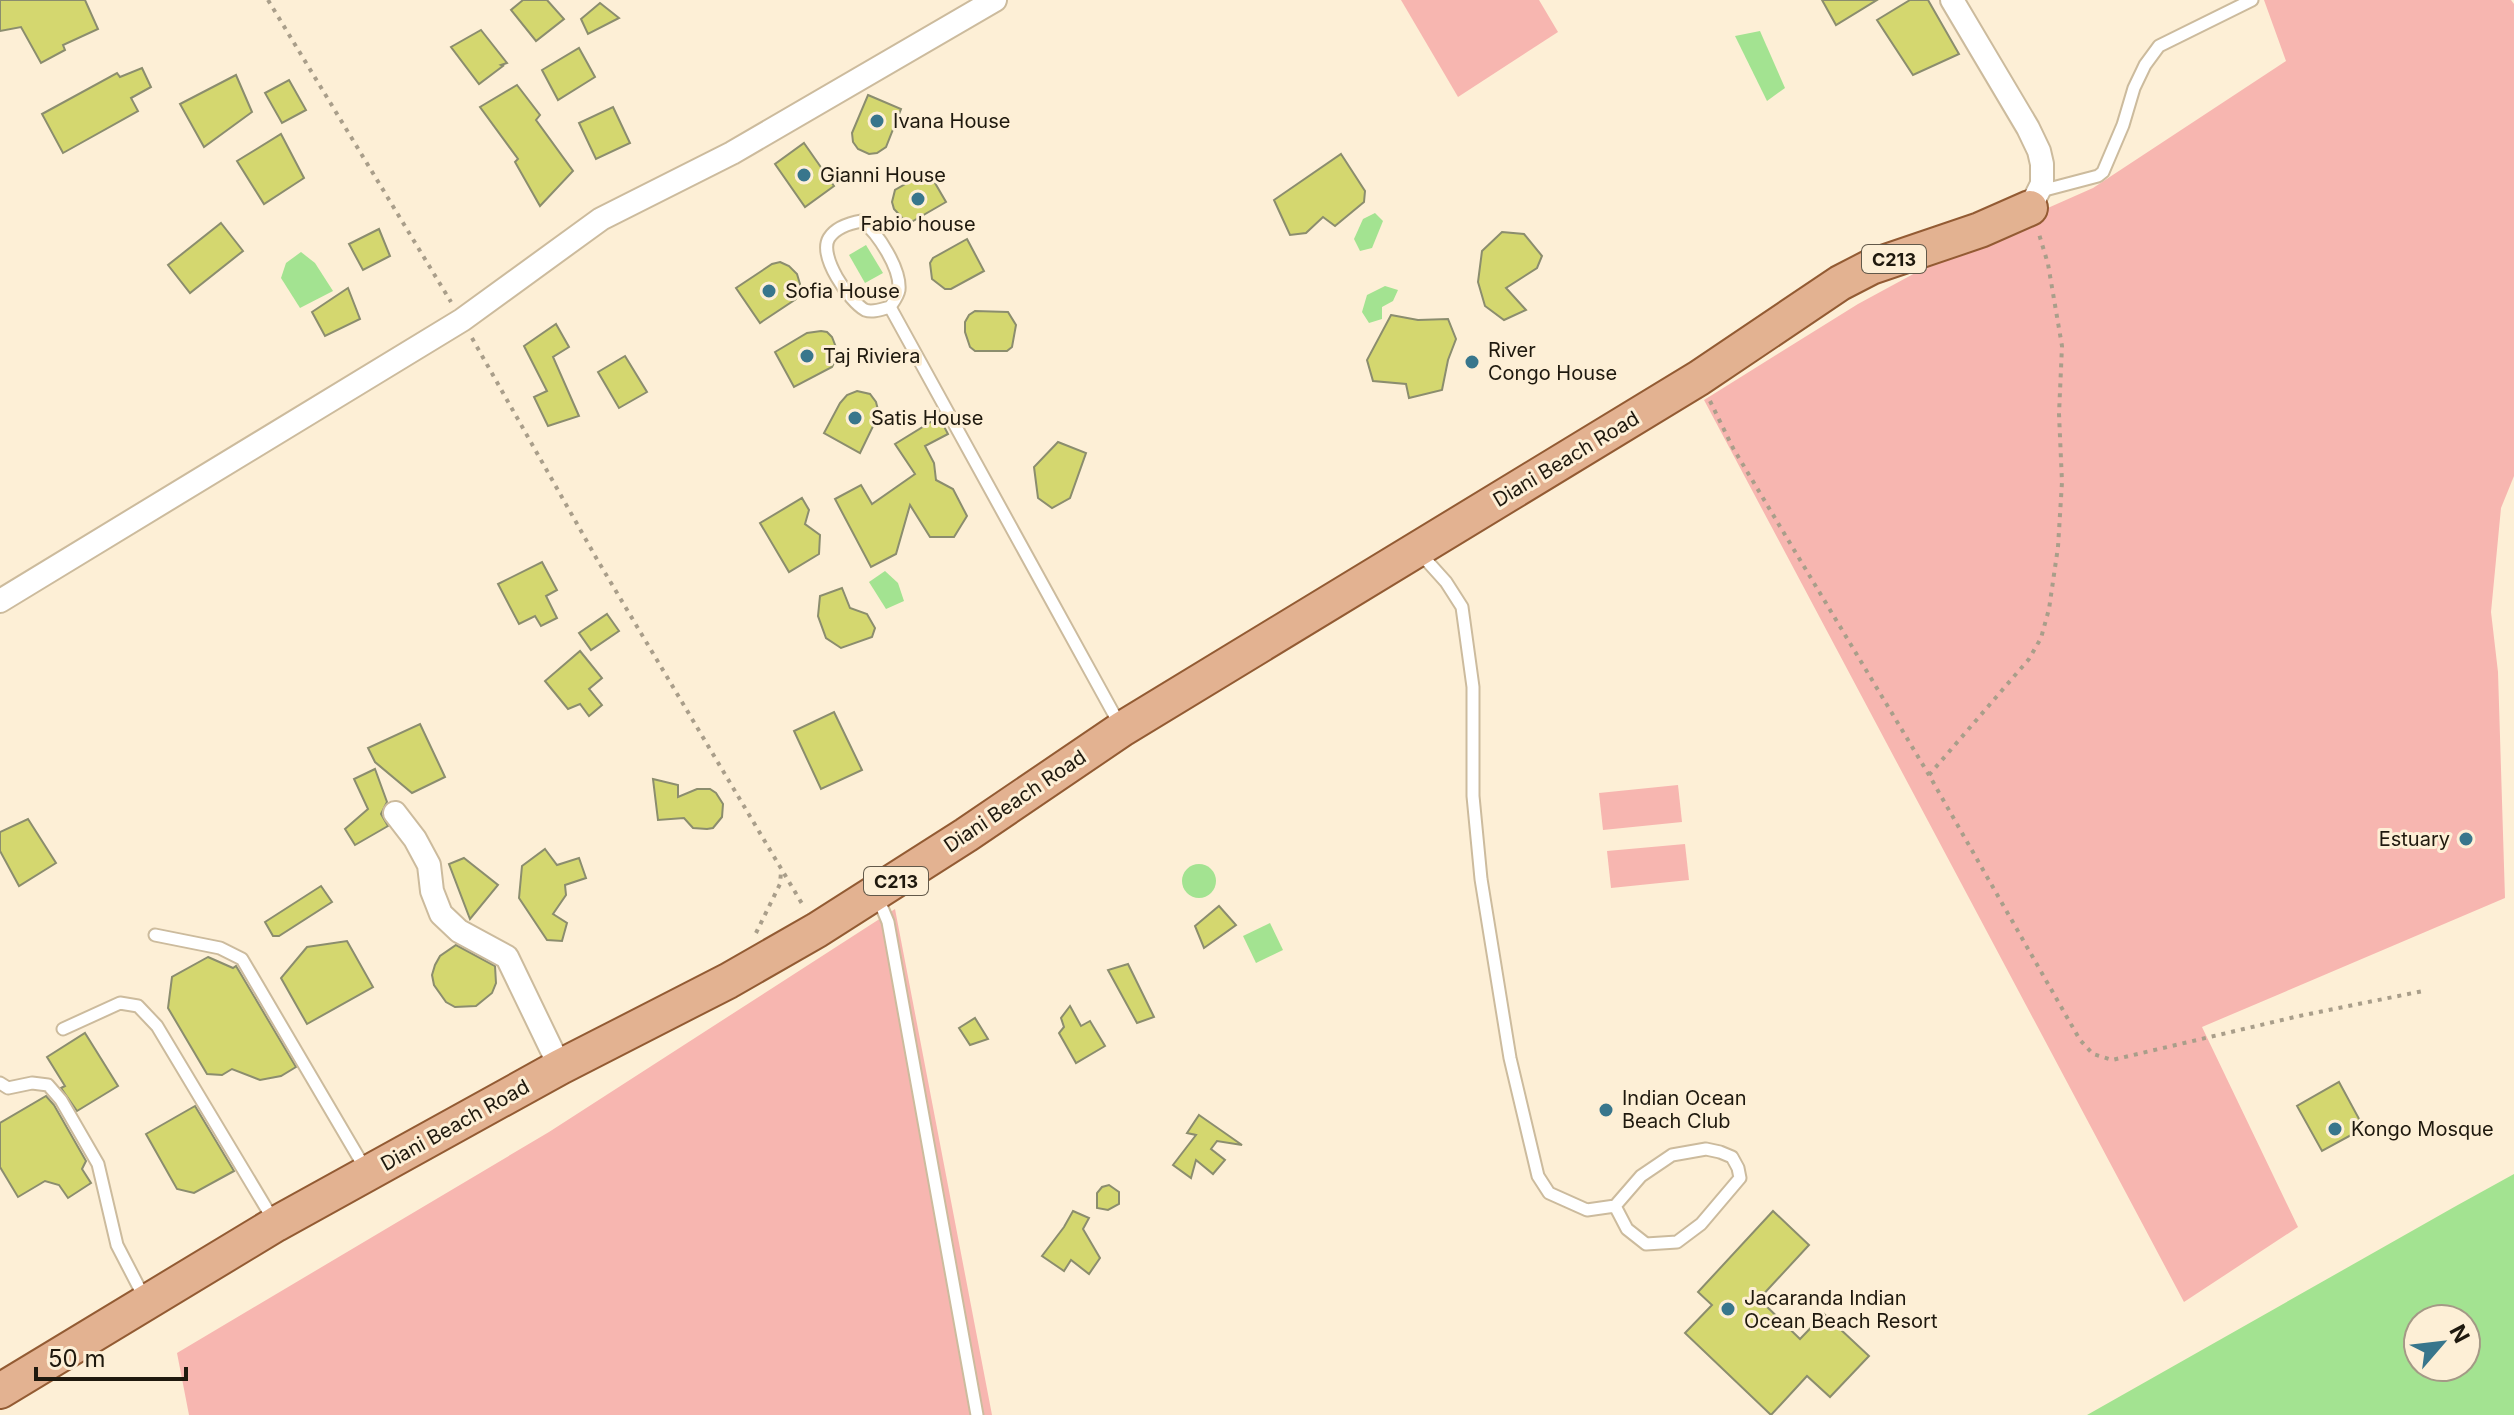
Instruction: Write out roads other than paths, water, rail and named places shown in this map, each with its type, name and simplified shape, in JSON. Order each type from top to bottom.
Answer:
[{"type":"main road","name":"Diani Beach Road","points":[[0,1391],[276,1224],[817,930],[1122,729],[1699,378],[1813,300],[1871,267],[1980,230],[2034,200]]},
{"type":"street","points":[[0,601],[462,320],[601,219],[732,153],[995,0]]},
{"type":"street","points":[[1952,0],[2034,139],[2042,164],[2042,184],[2034,200]]},
{"type":"street","points":[[395,813],[415,839],[429,865],[432,891],[441,914],[459,931],[507,957],[560,1067]]},
{"type":"lane","points":[[2034,200],[2103,172],[2123,125],[2134,88],[2159,46],[2252,0]]},
{"type":"lane","points":[[862,221],[871,228],[890,257],[899,279],[899,293],[890,307],[867,311],[851,298],[837,278],[826,244],[829,237],[847,224],[862,221]]},
{"type":"lane","points":[[890,307],[1122,729]]},
{"type":"lane","points":[[1416,548],[1446,582],[1462,607],[1473,687],[1473,796],[1481,879],[1510,1058],[1538,1176],[1549,1193],[1587,1210],[1615,1206],[1641,1176],[1672,1155],[1706,1149],[1732,1157],[1738,1168],[1740,1178],[1701,1224],[1677,1242],[1646,1244],[1627,1229],[1615,1206]]},
{"type":"lane","points":[[876,893],[888,922],[977,1415]]},
{"type":"lane","points":[[155,935],[220,948],[242,959],[368,1173]]},
{"type":"lane","points":[[63,1029],[120,1003],[138,1006],[157,1026],[276,1224]]},
{"type":"lane","points":[[0,1083],[8,1088],[32,1083],[48,1085],[61,1100],[98,1164],[117,1245],[147,1303]]},
{"type":"place","name":"Ivana House","points":[[877,121]]},
{"type":"place","name":"Gianni House","points":[[804,175]]},
{"type":"place","name":"Fabio house","points":[[918,199]]},
{"type":"place","name":"Sofia House","points":[[769,291]]},
{"type":"place","name":"Taj Riviera","points":[[807,356]]},
{"type":"place","name":"River Congo House","points":[[1472,362]]},
{"type":"place","name":"Satis House","points":[[855,418]]},
{"type":"place","name":"Estuary","points":[[2466,839]]},
{"type":"place","name":"Indian Ocean Beach Club","points":[[1606,1110]]},
{"type":"place","name":"Kongo Mosque","points":[[2335,1129]]},
{"type":"place","name":"Jacaranda Indian Ocean Beach Resort","points":[[1728,1309]]}]
